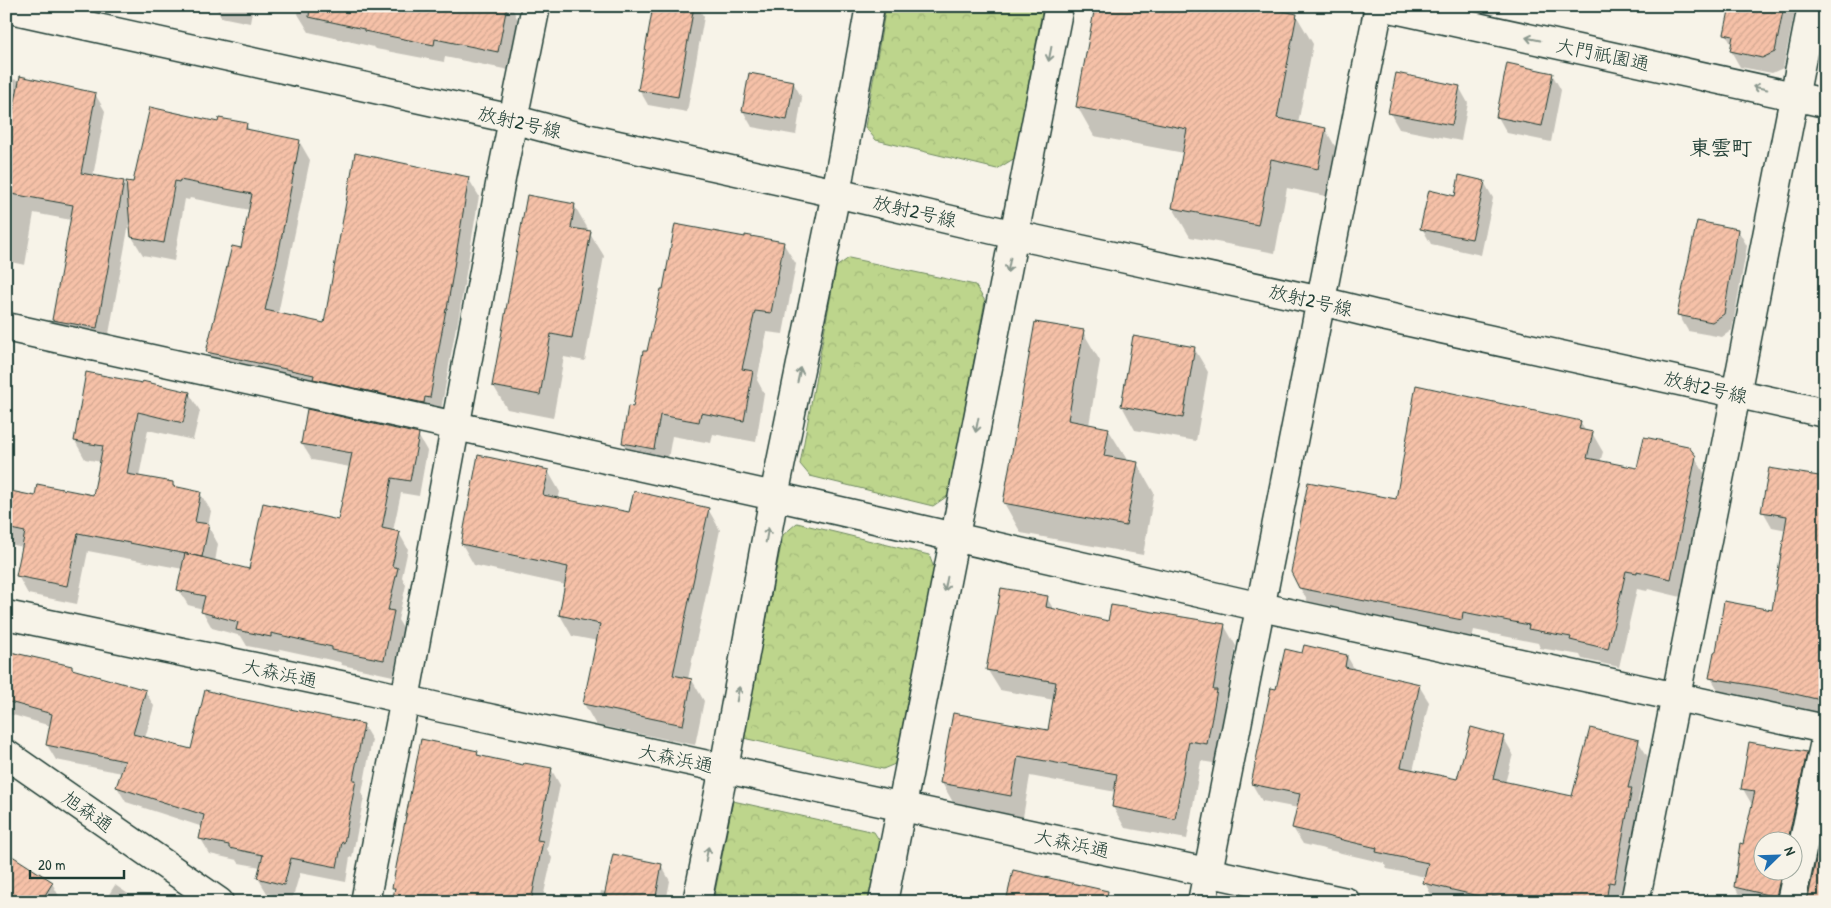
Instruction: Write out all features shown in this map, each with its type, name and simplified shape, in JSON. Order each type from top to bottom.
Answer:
[{"type":"street","points":[[365,902],[405,699],[512,119],[536,6]]},
{"type":"street","points":[[697,902],[724,768],[774,496],[836,193],[870,6]]},
{"type":"street","points":[[883,902],[1059,6]]},
{"type":"street","points":[[1202,902],[1380,6]]},
{"type":"street","name":"大門祇園通","points":[[1380,6],[1825,103]]},
{"type":"street","points":[[1636,902],[1812,6]]},
{"type":"street","name":"放射2号線","points":[[6,8],[512,119],[572,135],[836,193],[1015,235],[1825,413]]},
{"type":"street","points":[[6,327],[774,496],[1261,607],[1825,729]]},
{"type":"street","name":"大森浜通","points":[[6,615],[1346,902]]},
{"type":"street","points":[[1791,902],[1825,741]]},
{"type":"street","name":"旭森通","points":[[6,754],[219,902]]},
{"type":"green space","points":[[886,6],[1043,6],[1015,158],[997,169],[876,140],[865,127]]},
{"type":"green space","points":[[849,258],[975,285],[985,301],[949,495],[933,506],[810,476],[800,464],[836,267]]},
{"type":"green space","points":[[797,523],[929,555],[934,568],[895,764],[883,769],[743,738],[783,535]]},
{"type":"green space","points":[[733,801],[874,832],[881,843],[869,902],[713,902]]},
{"type":"building","points":[[310,6],[507,6],[498,52],[435,39],[434,45],[364,31],[364,29],[309,17]]},
{"type":"building","points":[[653,6],[694,6],[678,97],[638,90]]},
{"type":"building","points":[[1095,6],[1259,6],[1297,14],[1277,118],[1326,128],[1318,169],[1271,159],[1258,225],[1172,208],[1187,129],[1076,107]]},
{"type":"building","points":[[1730,6],[1784,6],[1775,52],[1762,58],[1730,51],[1733,36],[1724,34]]},
{"type":"building","points":[[1507,63],[1553,73],[1542,126],[1496,117]]},
{"type":"building","points":[[749,73],[794,81],[787,120],[742,111]]},
{"type":"building","points":[[1396,73],[1460,86],[1452,125],[1388,113]]},
{"type":"building","points":[[20,76],[96,93],[81,173],[124,181],[97,328],[52,320],[73,205],[6,193],[6,149]]},
{"type":"building","points":[[150,107],[218,122],[219,118],[247,123],[246,129],[300,140],[278,256],[265,310],[324,323],[355,153],[469,177],[430,398],[425,397],[424,403],[313,379],[314,375],[206,352],[232,246],[241,248],[252,194],[180,180],[179,182],[175,181],[164,243],[131,237],[126,181],[133,182]]},
{"type":"building","points":[[1459,175],[1485,181],[1472,239],[1420,229],[1429,190],[1455,196]]},
{"type":"building","points":[[527,195],[575,204],[571,228],[591,231],[572,338],[551,334],[540,395],[492,386]]},
{"type":"building","points":[[1697,221],[1738,229],[1724,314],[1712,322],[1677,315]]},
{"type":"building","points":[[675,224],[784,242],[771,313],[755,311],[742,369],[753,371],[744,421],[701,413],[699,422],[660,415],[654,449],[622,443],[628,406],[633,407],[643,351],[647,351],[661,289],[663,289]]},
{"type":"building","points":[[1035,322],[1084,330],[1068,420],[1109,428],[1104,456],[1138,462],[1126,526],[1003,503]]},
{"type":"building","points":[[1133,336],[1195,347],[1183,418],[1121,406]]},
{"type":"building","points":[[86,372],[142,383],[142,381],[190,392],[183,423],[138,412],[127,474],[173,482],[173,486],[201,492],[195,522],[209,524],[202,557],[78,533],[67,586],[16,576],[25,532],[6,528],[6,490],[35,496],[37,484],[93,495],[103,446],[74,441]]},
{"type":"building","points":[[1416,385],[1581,421],[1579,429],[1593,432],[1587,458],[1637,468],[1644,437],[1688,446],[1696,456],[1671,579],[1637,571],[1637,573],[1626,571],[1608,649],[1570,640],[1571,637],[1528,629],[1529,625],[1463,612],[1462,620],[1299,588],[1291,572],[1308,482],[1396,499]]},
{"type":"building","points":[[307,409],[419,434],[410,481],[392,478],[382,528],[400,532],[392,566],[398,568],[388,610],[394,611],[384,660],[332,650],[332,647],[271,633],[271,637],[236,630],[238,622],[201,612],[205,596],[177,590],[185,553],[249,569],[263,503],[338,520],[352,453],[301,444]]},
{"type":"building","points":[[478,455],[549,470],[543,495],[629,512],[634,491],[709,508],[673,675],[692,679],[683,725],[583,704],[600,624],[559,615],[568,567],[461,544]]},
{"type":"building","points":[[1769,468],[1825,477],[1825,701],[1769,688],[1709,678],[1714,652],[1716,652],[1724,601],[1772,610],[1787,516],[1761,512]]},
{"type":"building","points":[[1001,588],[1048,596],[1046,607],[1108,621],[1111,605],[1225,624],[1213,690],[1217,690],[1207,744],[1189,741],[1175,819],[1112,807],[1117,774],[1018,756],[1011,796],[940,783],[953,713],[1048,730],[1056,682],[986,670]]},
{"type":"building","points":[[1304,645],[1347,655],[1345,667],[1420,684],[1401,767],[1457,779],[1471,727],[1504,736],[1493,779],[1572,796],[1590,728],[1639,740],[1628,788],[1632,788],[1614,883],[1609,882],[1606,902],[1519,902],[1492,896],[1491,899],[1423,883],[1428,863],[1376,852],[1377,848],[1292,828],[1300,794],[1251,784],[1271,688],[1276,689],[1285,649],[1302,653]]},
{"type":"building","points":[[6,651],[72,666],[72,669],[146,690],[133,734],[191,749],[205,690],[364,724],[353,780],[356,780],[344,843],[342,842],[337,867],[291,858],[284,885],[257,878],[263,855],[199,839],[204,815],[116,787],[125,761],[46,745],[52,714],[6,701]]},
{"type":"building","points":[[421,739],[478,751],[477,755],[523,765],[524,763],[552,768],[537,840],[543,841],[531,902],[392,902],[395,888],[392,888]]},
{"type":"building","points":[[1749,742],[1807,752],[1790,830],[1754,830],[1754,880],[1780,880],[1776,897],[1734,887],[1740,843],[1743,844],[1755,791],[1741,789]]},
{"type":"building","points":[[1825,818],[1825,902],[1807,902]]},
{"type":"building","points":[[6,852],[53,882],[41,902],[6,902]]},
{"type":"building","points":[[613,854],[662,864],[655,902],[603,902]]},
{"type":"building","points":[[1013,870],[1108,891],[1106,902],[1006,902]]},
{"type":"district","name":"東雲町","points":[[1721,147]]}]
